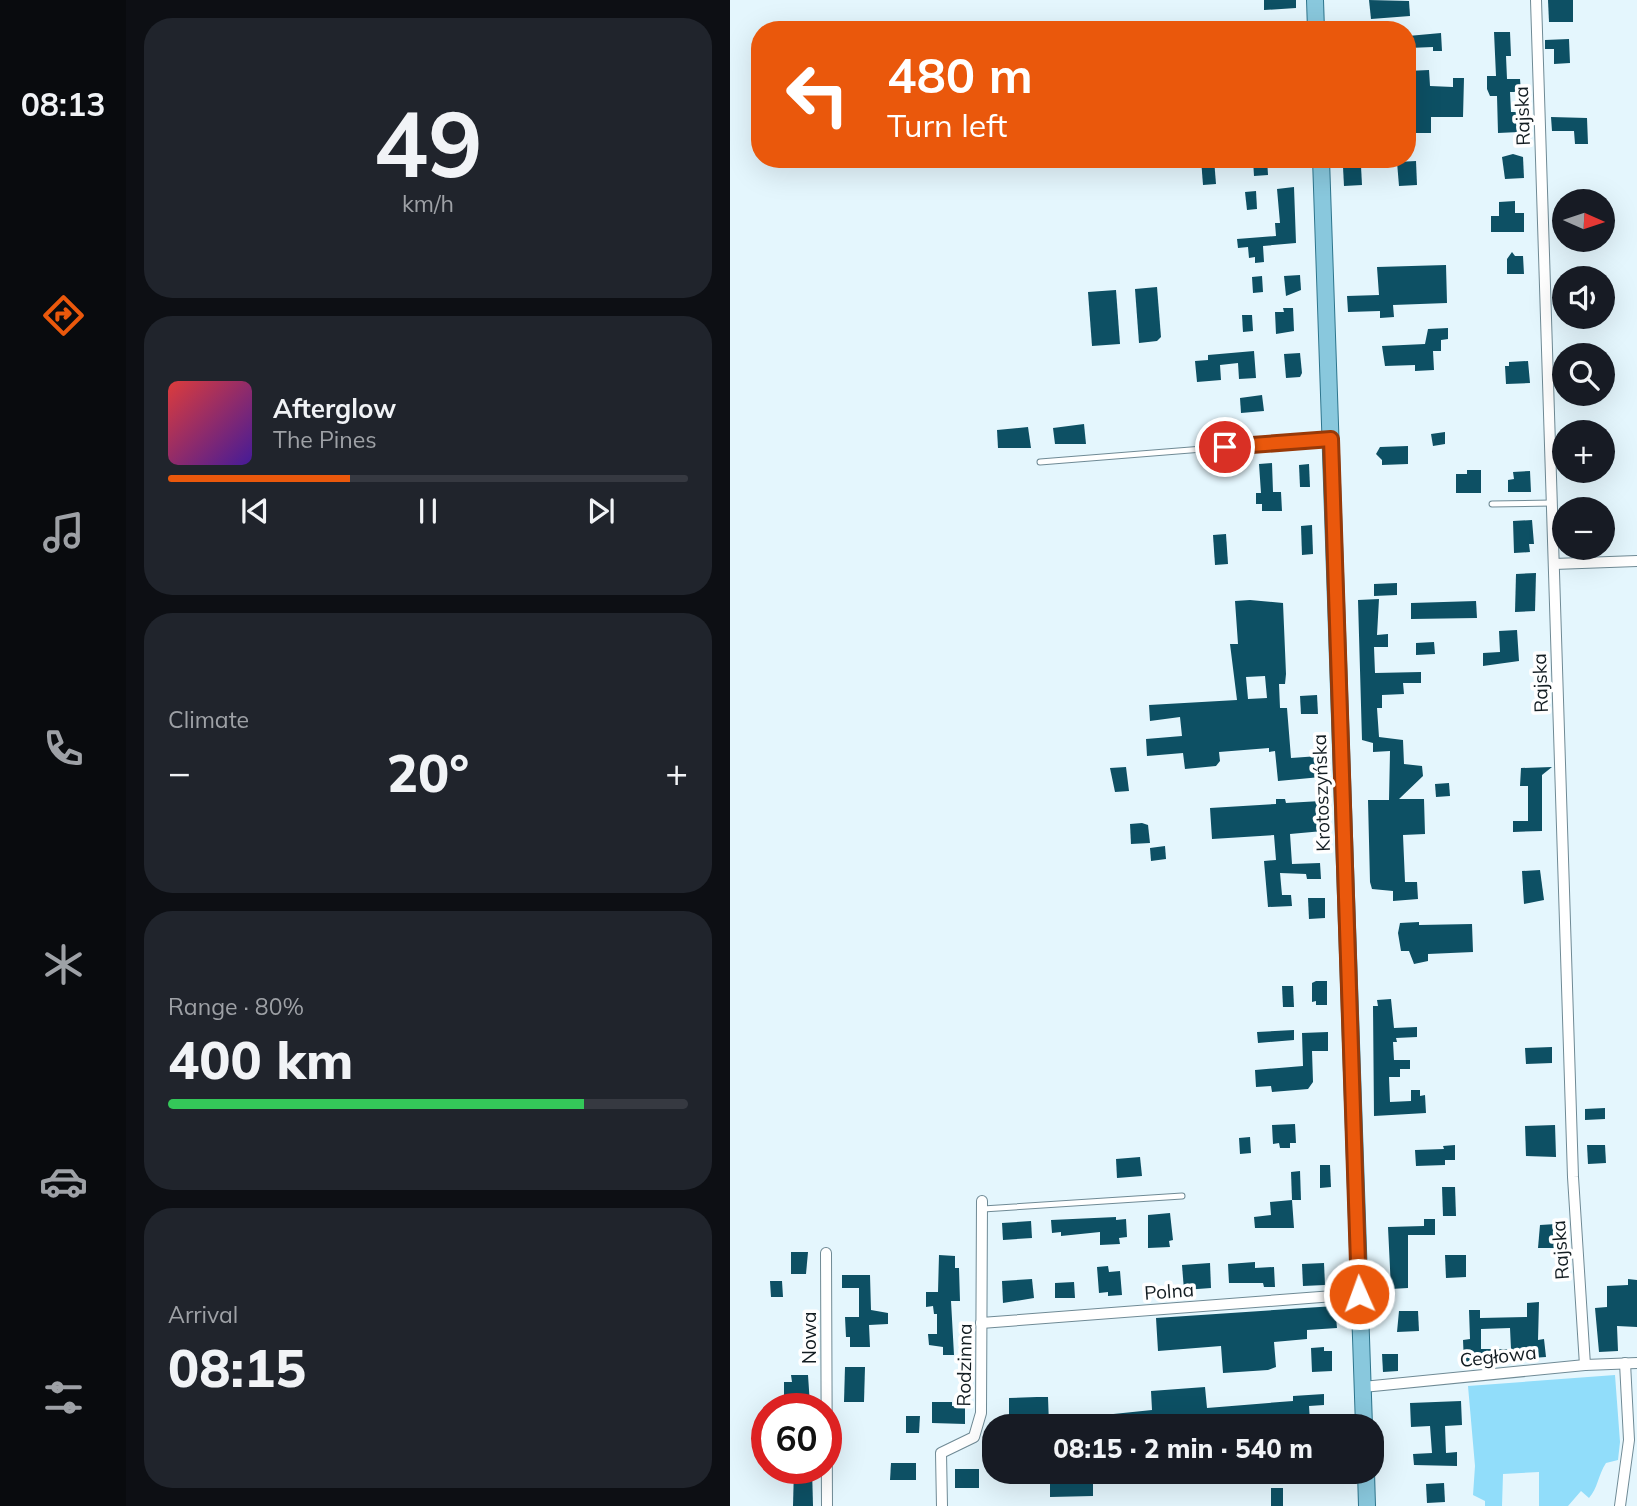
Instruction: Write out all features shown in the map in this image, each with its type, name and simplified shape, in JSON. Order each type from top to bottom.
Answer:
[{"type":"main road","points":[[1315,0],[1316,21]]},
{"type":"main road","name":"Krotoszyńska","points":[[1321,168],[1364,1414]]},
{"type":"main road","points":[[1366,1484],[1367,1506]]},
{"type":"street","name":"Rajska","points":[[1536,0],[1552,503]]},
{"type":"street","name":"Rajska","points":[[1554,560],[1573,1177],[1585,1364]]},
{"type":"street","points":[[1554,564],[1637,561]]},
{"type":"street","name":"Rodzinna","points":[[942,1506],[941,1452],[974,1437],[981,1413],[982,1205]]},
{"type":"street","name":"Nowa","points":[[826,1253],[827,1506]]},
{"type":"street","name":"Polna","points":[[981,1323],[1359,1294]]},
{"type":"street","points":[[1620,1506],[1629,1440],[1625,1363]]},
{"type":"street","name":"Cegłowa","points":[[1363,1387],[1585,1364],[1637,1363]]},
{"type":"lane","points":[[1040,462],[1331,439]]},
{"type":"lane","points":[[1492,504],[1552,503]]},
{"type":"lane","points":[[982,1205],[1182,1196]]},
{"type":"shaded area","points":[[1615,1375],[1620,1442],[1618,1460],[1606,1463],[1589,1498],[1581,1491],[1568,1506],[1539,1506],[1539,1472],[1503,1474],[1502,1506],[1485,1506],[1485,1501],[1473,1495],[1475,1466],[1468,1386]]},
{"type":"building","points":[[1264,0],[1296,0],[1296,8],[1264,10]]},
{"type":"building","points":[[1369,0],[1409,1],[1410,16],[1371,19]]},
{"type":"building","points":[[1548,0],[1573,0],[1573,22],[1549,22]]},
{"type":"building","points":[[1494,32],[1510,32],[1511,56],[1506,56],[1507,79],[1520,79],[1521,92],[1510,92],[1511,112],[1518,112],[1519,132],[1498,133],[1497,96],[1490,96],[1487,89],[1487,76],[1496,76]]},
{"type":"building","points":[[1441,33],[1442,51],[1433,51],[1433,47],[1416,48],[1416,35]]},
{"type":"building","points":[[1569,39],[1570,63],[1554,64],[1554,49],[1545,49],[1545,40]]},
{"type":"building","points":[[1429,70],[1430,86],[1453,87],[1453,78],[1464,78],[1463,117],[1431,117],[1431,133],[1416,133],[1416,71]]},
{"type":"building","points":[[1551,117],[1587,118],[1588,144],[1575,144],[1574,131],[1552,131]]},
{"type":"building","points":[[1513,154],[1523,157],[1524,178],[1505,179],[1502,157]]},
{"type":"building","points":[[1416,161],[1417,185],[1399,186],[1398,168],[1416,168]]},
{"type":"building","points":[[1202,168],[1215,168],[1216,184],[1203,185]]},
{"type":"building","points":[[1254,168],[1268,168],[1268,175],[1254,176]]},
{"type":"building","points":[[1343,168],[1361,168],[1362,185],[1344,186]]},
{"type":"building","points":[[1294,187],[1296,243],[1263,246],[1264,262],[1255,263],[1255,257],[1249,258],[1248,247],[1238,248],[1237,239],[1276,236],[1275,223],[1280,223],[1277,189]]},
{"type":"building","points":[[1256,191],[1257,209],[1247,210],[1245,192]]},
{"type":"building","points":[[1515,201],[1515,213],[1524,213],[1524,232],[1491,232],[1491,216],[1499,216],[1499,202]]},
{"type":"building","points":[[1512,252],[1515,256],[1523,256],[1524,274],[1507,274],[1507,259]]},
{"type":"building","points":[[1446,265],[1447,303],[1393,305],[1394,317],[1380,318],[1380,311],[1348,312],[1347,296],[1379,295],[1377,267]]},
{"type":"building","points":[[1300,275],[1301,290],[1286,296],[1284,276]]},
{"type":"building","points":[[1262,276],[1263,292],[1253,293],[1252,277]]},
{"type":"building","points":[[1157,287],[1161,337],[1157,341],[1139,343],[1135,289]]},
{"type":"building","points":[[1116,290],[1120,344],[1092,346],[1088,292]]},
{"type":"building","points":[[1283,308],[1293,308],[1294,331],[1276,334],[1275,312],[1284,312]]},
{"type":"building","points":[[1242,315],[1252,315],[1253,331],[1243,332]]},
{"type":"building","points":[[1448,328],[1448,339],[1441,340],[1441,351],[1433,351],[1434,370],[1415,371],[1415,365],[1385,366],[1382,346],[1425,344],[1428,329]]},
{"type":"building","points":[[1254,351],[1256,378],[1239,379],[1238,363],[1220,365],[1221,380],[1197,382],[1195,361],[1208,360],[1208,355]]},
{"type":"building","points":[[1300,353],[1300,377],[1286,378],[1284,354]]},
{"type":"building","points":[[1528,361],[1530,383],[1506,384],[1505,366],[1509,366],[1509,362]]},
{"type":"building","points":[[1262,395],[1264,411],[1241,413],[1240,398]]},
{"type":"building","points":[[1084,424],[1086,444],[1055,444],[1053,428]]},
{"type":"building","points":[[1028,427],[1031,448],[998,448],[997,430]]},
{"type":"building","points":[[1445,432],[1445,444],[1433,446],[1431,434]]},
{"type":"building","points":[[1408,446],[1408,464],[1382,465],[1382,460],[1376,454],[1380,447]]},
{"type":"building","points":[[1272,463],[1273,492],[1281,492],[1282,511],[1262,511],[1262,504],[1256,504],[1256,493],[1261,493],[1259,464]]},
{"type":"building","points":[[1309,464],[1310,487],[1300,487],[1299,465]]},
{"type":"building","points":[[1467,470],[1481,470],[1481,493],[1456,493],[1456,474],[1467,474]]},
{"type":"building","points":[[1530,471],[1531,492],[1508,492],[1508,480],[1514,479],[1513,472]]},
{"type":"building","points":[[1532,520],[1534,544],[1529,544],[1530,552],[1514,553],[1513,521]]},
{"type":"building","points":[[1312,525],[1313,554],[1302,555],[1301,526]]},
{"type":"building","points":[[1226,534],[1228,564],[1215,565],[1213,535]]},
{"type":"building","points":[[1536,573],[1535,611],[1515,612],[1516,574]]},
{"type":"building","points":[[1397,583],[1397,595],[1374,596],[1374,584]]},
{"type":"building","points":[[1379,599],[1377,635],[1388,634],[1388,647],[1374,647],[1375,673],[1421,672],[1421,683],[1403,683],[1404,694],[1382,695],[1382,708],[1377,708],[1379,737],[1403,740],[1404,764],[1422,766],[1423,776],[1399,799],[1424,799],[1425,834],[1403,835],[1405,882],[1417,882],[1418,899],[1393,901],[1393,891],[1372,889],[1370,882],[1368,800],[1389,800],[1390,751],[1373,752],[1373,743],[1362,740],[1358,600]]},
{"type":"building","points":[[1235,601],[1283,603],[1286,674],[1285,684],[1279,684],[1280,708],[1287,708],[1291,758],[1319,756],[1321,777],[1278,781],[1275,751],[1269,752],[1269,748],[1219,752],[1220,761],[1216,766],[1185,769],[1183,753],[1147,756],[1146,739],[1182,736],[1180,717],[1150,721],[1149,705],[1237,700],[1230,644],[1238,644]],"holes":[[[1265,676],[1267,698],[1248,699],[1246,677]]]},
{"type":"building","points":[[1476,601],[1477,618],[1411,619],[1411,603]]},
{"type":"building","points":[[1517,630],[1519,661],[1483,666],[1483,653],[1500,652],[1499,631]]},
{"type":"building","points":[[1434,642],[1435,654],[1416,655],[1416,643]]},
{"type":"building","points":[[1317,695],[1318,714],[1301,714],[1300,696]]},
{"type":"building","points":[[1126,767],[1129,791],[1115,792],[1110,768]]},
{"type":"building","points":[[1552,767],[1542,775],[1542,831],[1513,832],[1513,821],[1528,821],[1528,786],[1520,786],[1521,768]]},
{"type":"building","points":[[1449,783],[1450,796],[1436,797],[1435,784]]},
{"type":"building","points":[[1276,799],[1285,799],[1286,803],[1321,801],[1323,831],[1290,834],[1292,864],[1320,863],[1321,879],[1307,879],[1306,874],[1280,873],[1282,895],[1291,895],[1292,906],[1268,907],[1264,861],[1276,860],[1274,835],[1212,839],[1210,808],[1276,804]]},
{"type":"building","points":[[1130,824],[1148,825],[1150,843],[1131,844]]},
{"type":"building","points":[[1165,846],[1166,859],[1151,861],[1150,848]]},
{"type":"building","points":[[1540,870],[1544,900],[1524,904],[1522,871]]},
{"type":"building","points":[[1308,898],[1325,898],[1325,918],[1309,919]]},
{"type":"building","points":[[1419,922],[1419,925],[1472,924],[1473,952],[1428,954],[1428,961],[1414,964],[1409,951],[1401,951],[1398,933],[1400,923]]},
{"type":"building","points":[[1327,981],[1327,1005],[1316,1005],[1316,1001],[1312,1002],[1312,983]]},
{"type":"building","points":[[1282,986],[1293,986],[1294,1007],[1283,1007]]},
{"type":"building","points":[[1391,999],[1394,1028],[1417,1027],[1417,1037],[1396,1038],[1397,1042],[1393,1042],[1394,1060],[1410,1060],[1410,1069],[1400,1069],[1400,1077],[1389,1077],[1390,1102],[1411,1101],[1411,1090],[1420,1090],[1420,1096],[1425,1095],[1426,1113],[1374,1116],[1373,1006],[1378,1006],[1377,1000]]},
{"type":"building","points":[[1294,1030],[1294,1040],[1258,1043],[1257,1032]]},
{"type":"building","points":[[1328,1032],[1328,1051],[1312,1051],[1313,1082],[1308,1089],[1272,1092],[1271,1086],[1256,1087],[1255,1070],[1303,1066],[1302,1033]]},
{"type":"building","points":[[1552,1047],[1552,1063],[1526,1064],[1525,1048]]},
{"type":"building","points":[[1605,1108],[1605,1119],[1585,1120],[1585,1109]]},
{"type":"building","points":[[1295,1124],[1296,1143],[1290,1143],[1290,1148],[1280,1148],[1279,1143],[1273,1144],[1272,1125]]},
{"type":"building","points":[[1555,1125],[1556,1157],[1526,1156],[1525,1126]]},
{"type":"building","points":[[1250,1137],[1251,1153],[1240,1154],[1239,1138]]},
{"type":"building","points":[[1455,1145],[1455,1160],[1445,1160],[1445,1165],[1416,1166],[1415,1150],[1444,1149],[1443,1146]]},
{"type":"building","points":[[1587,1145],[1605,1145],[1606,1163],[1588,1164]]},
{"type":"building","points":[[1140,1157],[1142,1176],[1117,1178],[1116,1159]]},
{"type":"building","points":[[1320,1165],[1330,1165],[1331,1187],[1320,1188]]},
{"type":"building","points":[[1300,1171],[1301,1200],[1292,1200],[1291,1172]]},
{"type":"building","points":[[1442,1187],[1455,1187],[1456,1216],[1443,1216]]},
{"type":"building","points":[[1292,1200],[1294,1228],[1255,1228],[1254,1217],[1271,1215],[1270,1202]]},
{"type":"building","points":[[1170,1213],[1173,1240],[1169,1241],[1170,1247],[1148,1248],[1148,1215]]},
{"type":"building","points":[[1116,1217],[1116,1220],[1126,1219],[1127,1237],[1119,1238],[1120,1244],[1100,1245],[1100,1232],[1061,1236],[1061,1232],[1052,1233],[1051,1220]]},
{"type":"building","points":[[1424,1219],[1435,1219],[1435,1235],[1408,1235],[1408,1288],[1391,1289],[1388,1227],[1424,1226]]},
{"type":"building","points":[[1031,1221],[1032,1238],[1003,1240],[1002,1223]]},
{"type":"building","points":[[1556,1224],[1557,1248],[1538,1248],[1540,1225]]},
{"type":"building","points":[[791,1252],[808,1252],[806,1274],[791,1274]]},
{"type":"building","points":[[939,1255],[955,1256],[955,1268],[959,1268],[960,1301],[951,1301],[954,1355],[943,1355],[943,1347],[929,1345],[928,1334],[937,1334],[937,1314],[934,1314],[933,1306],[926,1307],[926,1292],[938,1292]]},
{"type":"building","points":[[1445,1255],[1466,1255],[1466,1277],[1446,1278]]},
{"type":"building","points":[[1255,1262],[1255,1268],[1274,1267],[1275,1287],[1264,1287],[1263,1283],[1229,1283],[1228,1264]]},
{"type":"building","points":[[1210,1263],[1211,1288],[1184,1290],[1182,1265]]},
{"type":"building","points":[[1324,1263],[1325,1285],[1303,1286],[1302,1264]]},
{"type":"building","points":[[1108,1266],[1109,1272],[1120,1271],[1122,1295],[1108,1296],[1108,1292],[1099,1293],[1097,1267]]},
{"type":"building","points":[[842,1275],[870,1275],[871,1310],[888,1313],[888,1324],[869,1325],[870,1347],[850,1347],[850,1337],[846,1337],[845,1317],[859,1317],[859,1288],[842,1288]]},
{"type":"building","points":[[1032,1279],[1034,1298],[1003,1303],[1002,1281]]},
{"type":"building","points":[[1628,1279],[1638,1280],[1638,1327],[1617,1326],[1618,1351],[1599,1352],[1595,1308],[1607,1307],[1607,1286],[1628,1285]]},
{"type":"building","points":[[770,1281],[782,1281],[783,1297],[771,1297]]},
{"type":"building","points":[[1074,1282],[1075,1298],[1055,1298],[1055,1283]]},
{"type":"building","points":[[1539,1302],[1538,1340],[1544,1339],[1546,1357],[1464,1363],[1463,1340],[1470,1339],[1469,1310],[1480,1310],[1480,1318],[1527,1317],[1527,1303]],"holes":[[[1510,1328],[1511,1349],[1481,1349],[1481,1329]]]},
{"type":"building","points":[[1335,1306],[1337,1328],[1307,1330],[1307,1339],[1274,1342],[1276,1367],[1268,1370],[1223,1373],[1221,1346],[1158,1351],[1156,1318]]},
{"type":"building","points":[[1399,1311],[1418,1311],[1419,1331],[1397,1332]]},
{"type":"building","points":[[1324,1347],[1324,1351],[1332,1351],[1332,1371],[1312,1372],[1311,1348]]},
{"type":"building","points":[[1382,1354],[1398,1354],[1398,1371],[1383,1372]]},
{"type":"building","points":[[845,1367],[865,1367],[864,1402],[844,1402]]},
{"type":"building","points":[[791,1375],[808,1375],[809,1393],[784,1393],[784,1382],[792,1382]]},
{"type":"building","points":[[1205,1387],[1207,1408],[1293,1401],[1293,1396],[1324,1394],[1324,1405],[1309,1406],[1310,1414],[1113,1414],[1152,1410],[1151,1391]]},
{"type":"building","points":[[1048,1397],[1049,1414],[1009,1414],[1009,1398]]},
{"type":"building","points":[[1461,1401],[1462,1425],[1445,1426],[1446,1453],[1457,1452],[1457,1466],[1414,1465],[1413,1454],[1432,1453],[1430,1426],[1411,1427],[1410,1403]]},
{"type":"building","points":[[932,1402],[952,1402],[952,1406],[965,1406],[965,1424],[932,1423]]},
{"type":"building","points":[[906,1416],[920,1416],[919,1433],[906,1433]]},
{"type":"building","points":[[891,1463],[916,1463],[916,1480],[890,1480]]},
{"type":"building","points":[[955,1469],[979,1469],[979,1488],[955,1488]]},
{"type":"building","points":[[1444,1483],[1445,1502],[1427,1503],[1426,1484]]},
{"type":"building","points":[[794,1484],[812,1484],[813,1506],[793,1506]]},
{"type":"building","points":[[1050,1484],[1093,1484],[1093,1496],[1050,1497]]},
{"type":"building","points":[[1271,1488],[1283,1488],[1283,1506],[1271,1506]]},
{"type":"route","points":[[1225,447],[1331,439],[1359,1294]]}]
